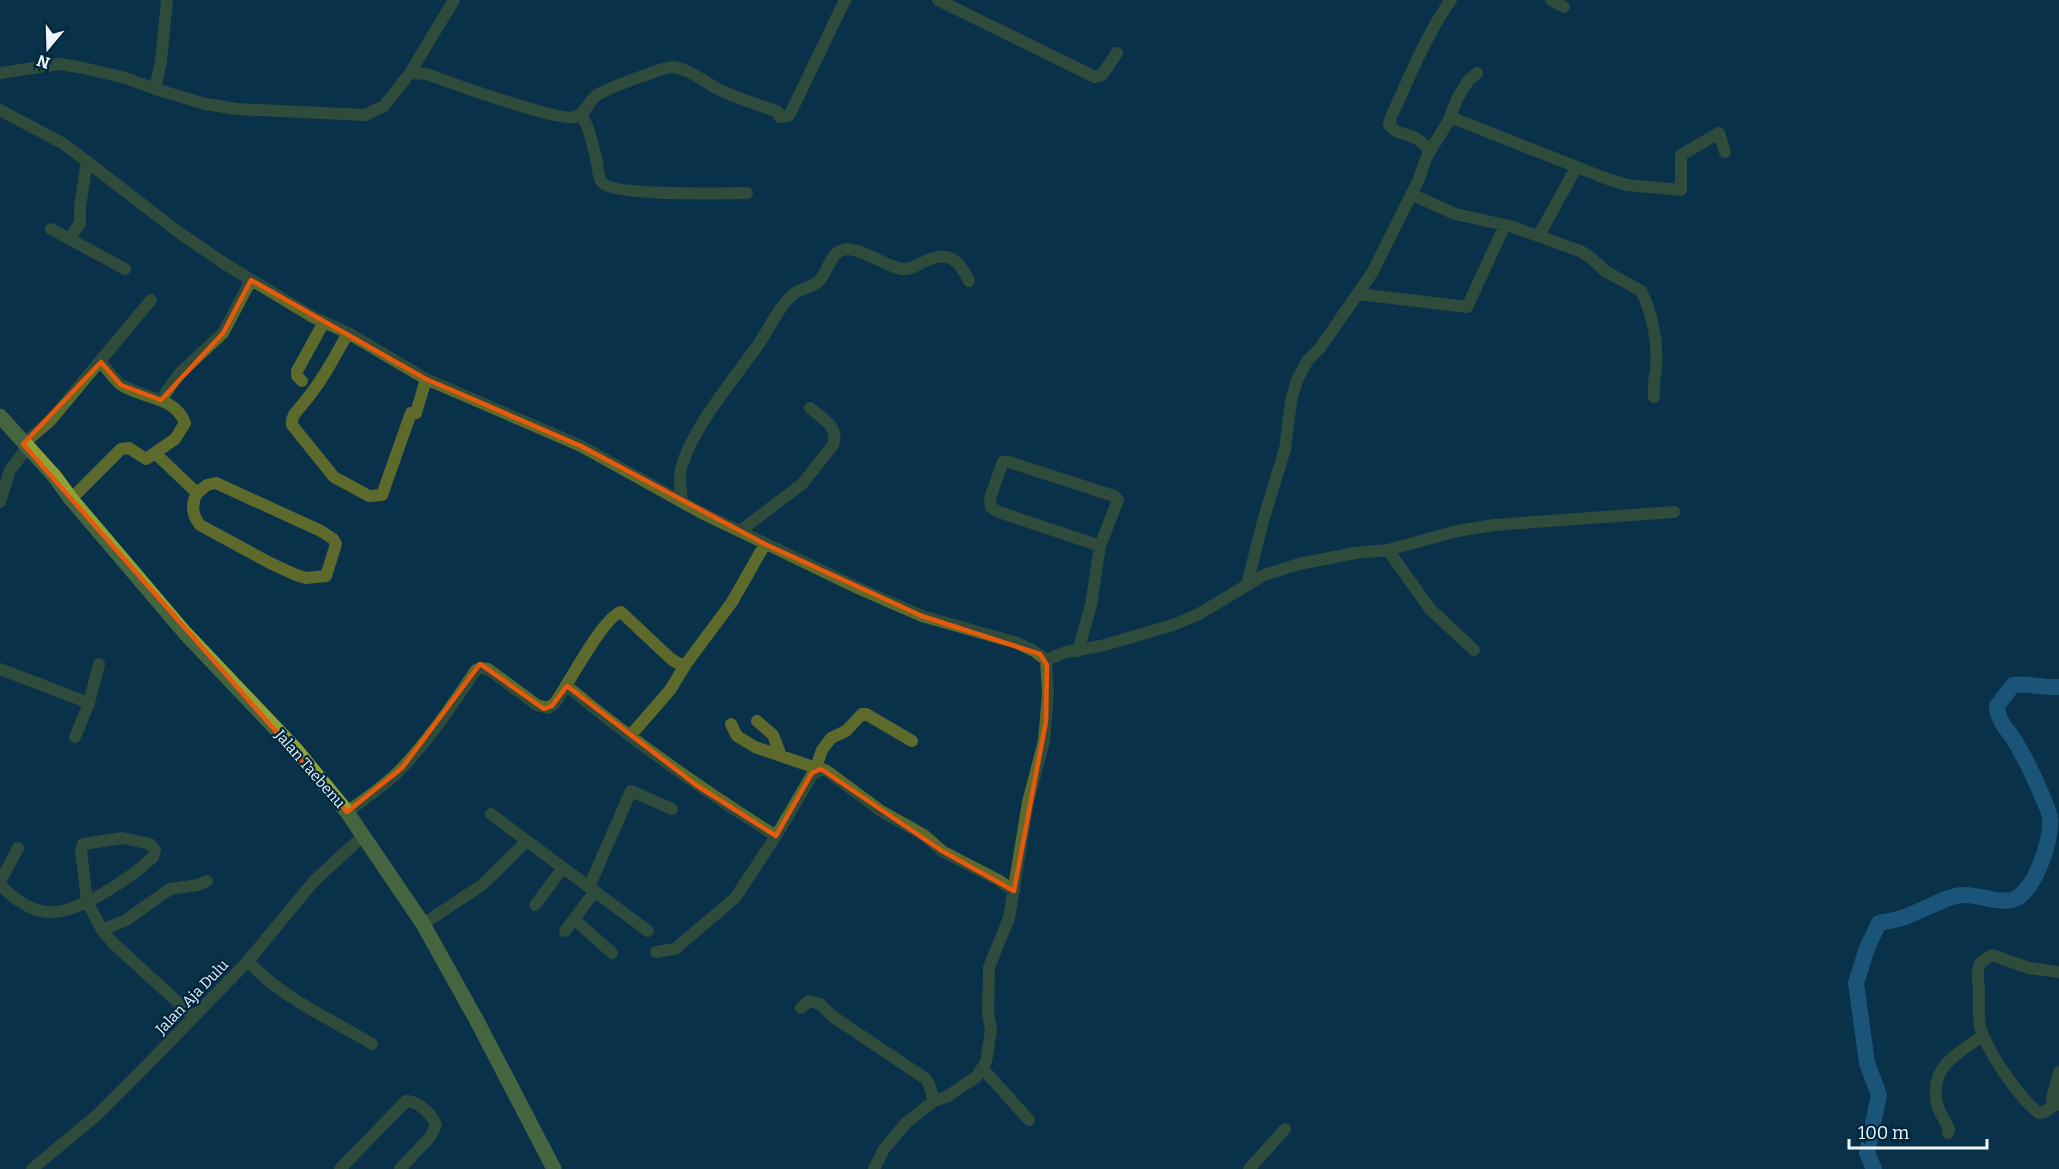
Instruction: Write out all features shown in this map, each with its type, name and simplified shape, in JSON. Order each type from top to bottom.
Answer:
[{"type":"main road","name":"Jalan Taebenu","points":[[0,416],[55,477],[185,633],[296,750],[347,812],[423,924],[477,1021],[554,1169]]},
{"type":"street","points":[[155,89],[161,61],[167,0]]},
{"type":"street","points":[[0,73],[59,64],[126,78],[205,104],[237,109],[365,115],[384,106],[410,73],[454,0]]},
{"type":"street","points":[[410,73],[427,74],[554,116],[570,118],[581,114],[603,91],[673,67],[724,92],[778,112],[780,117],[788,116],[845,0]]},
{"type":"street","points":[[938,0],[1095,77],[1102,75],[1117,53]]},
{"type":"street","points":[[1430,152],[1424,142],[1415,136],[1395,132],[1389,125],[1420,53],[1451,0]]},
{"type":"street","points":[[1551,0],[1564,8]]},
{"type":"street","points":[[1247,584],[1285,449],[1291,401],[1297,380],[1308,360],[1320,348],[1372,273],[1412,194],[1430,152],[1468,81],[1477,73]]},
{"type":"street","points":[[0,110],[64,144],[177,231],[283,300],[348,333],[426,379],[581,446],[700,512],[922,616],[1017,643],[1046,660],[1048,693],[1044,741],[1028,802],[1009,918],[989,968],[988,1014],[991,1030],[988,1056],[983,1069],[976,1077],[948,1096],[934,1101],[899,1131],[884,1149],[874,1169]]},
{"type":"street","points":[[581,114],[589,127],[600,178],[606,186],[645,192],[747,193]]},
{"type":"street","points":[[1450,117],[1576,168],[1627,184],[1681,190],[1681,155],[1719,133],[1725,152]]},
{"type":"street","points":[[69,239],[80,223],[87,161]]},
{"type":"street","points":[[1539,235],[1576,168]]},
{"type":"street","points":[[1412,194],[1455,214],[1539,235],[1580,251],[1605,271],[1641,291],[1654,329],[1656,369],[1652,384],[1654,397]]},
{"type":"street","points":[[1358,294],[1467,307],[1505,225]]},
{"type":"street","points":[[51,229],[125,269]]},
{"type":"street","points":[[682,501],[680,474],[695,436],[791,295],[817,283],[838,252],[844,250],[863,253],[907,269],[941,255],[962,266],[969,281]]},
{"type":"street","points":[[161,400],[178,375],[216,337],[223,333],[251,279]]},
{"type":"street","points":[[0,502],[10,470],[26,446],[101,362],[151,300]]},
{"type":"street","points":[[302,381],[297,376],[297,371],[324,322]]},
{"type":"street","points":[[348,333],[316,390],[294,414],[291,421],[334,477],[369,496],[382,495],[411,413],[416,412],[426,379]]},
{"type":"street","points":[[71,499],[121,449],[129,448],[146,459],[175,439],[185,423],[176,409],[161,400],[121,385],[101,362]]},
{"type":"street","points":[[741,531],[802,483],[833,445],[836,437],[834,429],[810,408]]},
{"type":"street","points":[[156,454],[197,493]]},
{"type":"street","points":[[1077,651],[1091,605],[1100,546],[1117,507],[1117,498],[1009,462],[1003,462],[990,498],[991,507],[999,512],[1100,546]]},
{"type":"street","points":[[216,483],[321,531],[333,539],[336,544],[326,576],[306,578],[296,575],[200,525],[192,506],[197,493],[207,485],[216,483]]},
{"type":"street","points":[[1046,660],[1066,652],[1101,646],[1173,625],[1197,615],[1264,575],[1299,564],[1355,553],[1388,550],[1457,531],[1494,525],[1674,512]]},
{"type":"street","points":[[630,736],[670,690],[686,664],[732,602],[765,544]]},
{"type":"street","points":[[1388,550],[1430,609],[1474,650]]},
{"type":"street","points":[[347,812],[402,768],[439,724],[476,670],[480,668],[488,669],[544,709],[552,706],[599,634],[612,617],[621,612],[671,659],[681,665],[686,664]]},
{"type":"street","points":[[75,737],[89,703],[99,664]]},
{"type":"street","points":[[0,669],[89,703]]},
{"type":"street","points":[[567,686],[630,736],[714,797],[776,836]]},
{"type":"street","points":[[656,952],[675,949],[727,907],[743,889],[815,770],[822,750],[831,738],[846,731],[862,714],[866,714],[912,741]]},
{"type":"street","points":[[758,722],[773,735],[781,756]]},
{"type":"street","points":[[731,724],[737,736],[744,742],[815,770],[827,771],[881,811],[924,835],[942,851],[998,880],[1014,891]]},
{"type":"street","points":[[565,931],[592,889],[631,791],[672,809]]},
{"type":"street","points":[[491,814],[648,931]]},
{"type":"street","name":"Jalan Aja Dulu","points":[[32,1169],[96,1115],[194,1017],[248,961],[314,881],[363,836]]},
{"type":"street","points":[[18,848],[0,884],[10,895],[28,906],[46,912],[60,912],[87,901],[107,892],[148,862],[155,854],[153,847],[141,841],[123,838],[83,844],[81,850],[87,901],[102,930],[113,943],[194,1017]]},
{"type":"street","points":[[423,924],[482,885],[527,841]]},
{"type":"street","points":[[535,905],[563,868]]},
{"type":"street","points":[[102,930],[126,920],[170,889],[198,885],[207,881]]},
{"type":"street","points":[[574,919],[612,953]]},
{"type":"street","points":[[2059,972],[2029,968],[1992,955],[1981,962],[1977,976],[1983,1035],[2002,1069],[2034,1109],[2040,1113],[2057,1104],[2052,1098],[2059,1072]]},
{"type":"street","points":[[248,961],[257,972],[287,994],[372,1044]]},
{"type":"street","points":[[801,1008],[809,1001],[820,1004],[832,1016],[926,1079],[934,1101]]},
{"type":"street","points":[[1948,1133],[1947,1124],[1937,1105],[1936,1082],[1939,1073],[1945,1064],[1983,1035]]},
{"type":"street","points":[[983,1069],[1029,1120]]},
{"type":"street","points":[[339,1169],[406,1101],[412,1101],[434,1119],[436,1125],[430,1137],[400,1169]]},
{"type":"street","points":[[1249,1169],[1285,1129]]},
{"type":"highlighted area","points":[[251,280],[426,379],[581,446],[765,544],[922,616],[1040,654],[1047,665],[1046,721],[1014,891],[942,851],[821,769],[812,773],[776,836],[696,785],[567,686],[552,706],[544,709],[480,664],[402,768],[347,812],[23,444],[101,362],[121,385],[161,400],[223,333]]},
{"type":"waterway","points":[[1874,1169],[1867,1153],[1879,1095],[1867,1063],[1856,983],[1867,948],[1879,923],[1905,917],[1959,895],[2004,901],[2019,896],[2027,888],[2034,878],[2045,851],[2050,817],[2026,760],[2001,720],[1997,706],[2013,685],[2059,687]]}]
